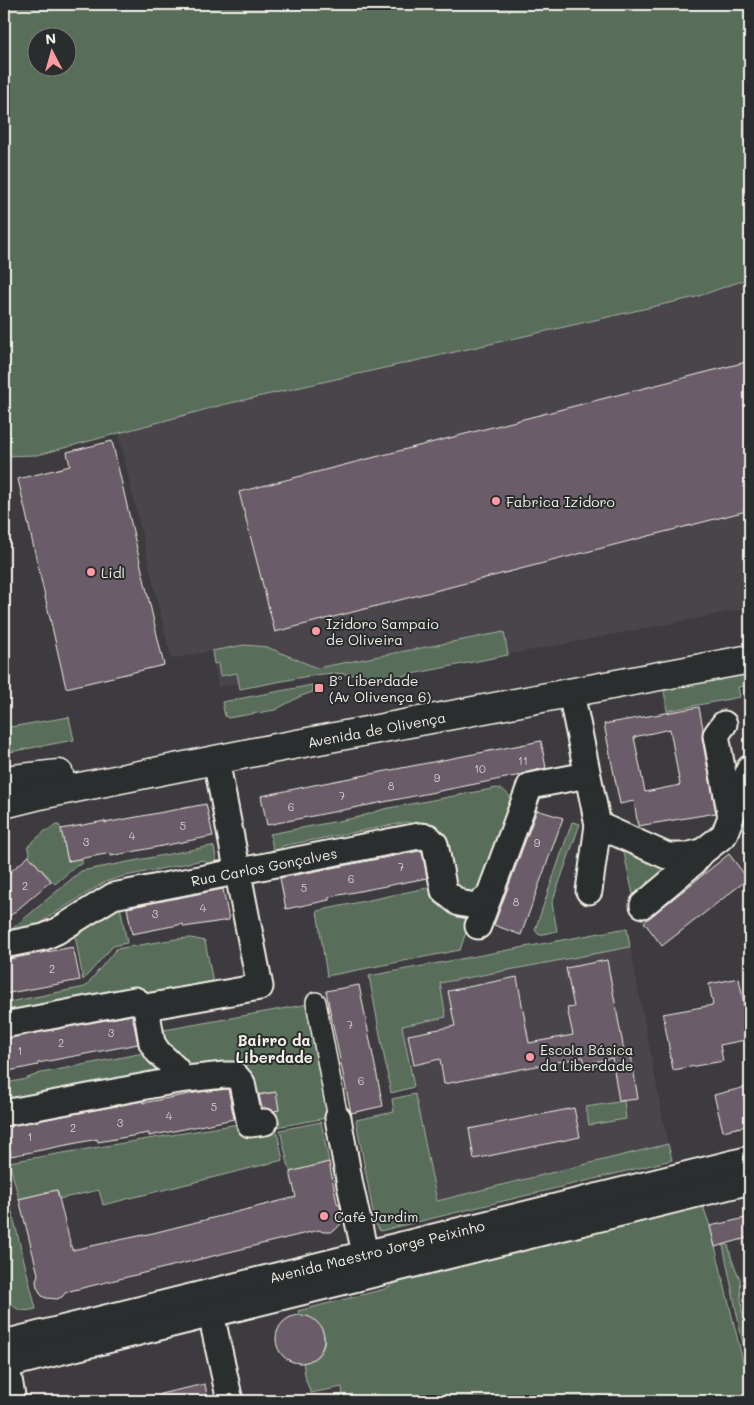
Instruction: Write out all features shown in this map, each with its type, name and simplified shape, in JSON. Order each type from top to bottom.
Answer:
[{"type":"main road","name":"Avenida de Olivença","points":[[4,780],[43,777],[84,770],[209,744],[750,641]]},
{"type":"main road","name":"Avenida de Olivença","points":[[4,804],[216,760],[750,659]]},
{"type":"street","points":[[571,693],[598,825],[589,891]]},
{"type":"street","points":[[724,724],[716,735],[731,817]]},
{"type":"street","points":[[4,1025],[135,1000],[146,1007],[260,987],[216,760]]},
{"type":"street","points":[[643,905],[693,863],[702,852],[724,835],[750,768]]},
{"type":"street","points":[[478,926],[530,786],[587,775]]},
{"type":"street","points":[[598,825],[667,856],[685,856],[702,852]]},
{"type":"street","name":"Rua Carlos Gonçalves","points":[[4,946],[44,937],[113,896],[419,836],[428,837],[435,844],[444,891],[458,903],[475,906],[488,898]]},
{"type":"street","points":[[316,1002],[350,1185],[365,1253]]},
{"type":"street","points":[[146,1007],[152,1043],[158,1052],[176,1069],[178,1080]]},
{"type":"street","points":[[4,1113],[178,1080],[224,1075],[235,1076],[242,1083],[250,1124],[265,1122]]},
{"type":"street","name":"Avenida Maestro Jorge Peixinho","points":[[5,1353],[365,1253],[750,1158]]},
{"type":"street","name":"Avenida Maestro Jorge Peixinho","points":[[5,1353],[212,1314],[750,1181]]},
{"type":"street","points":[[212,1314],[230,1401]]},
{"type":"street","points":[[5,1353],[13,1401]]},
{"type":"shaded area","points":[[750,278],[750,608],[508,655],[504,632],[218,687],[212,651],[171,659],[118,432],[222,405],[696,297]]},
{"type":"shaded area","name":"Escola Básica da Liberdade","points":[[630,947],[668,1144],[437,1201],[395,991]]},
{"type":"shaded area","points":[[750,1216],[750,1282],[735,1220]]},
{"type":"green space","points":[[4,4],[743,4],[750,25],[750,278],[696,297],[222,405],[38,455],[4,456]]},
{"type":"green space","points":[[504,632],[508,655],[392,678],[333,673],[240,689],[237,673],[220,676],[218,663],[214,664],[212,651],[244,645],[267,647],[317,668]]},
{"type":"green space","points":[[750,673],[750,685],[738,687],[740,697],[667,711],[664,690]]},
{"type":"green space","points":[[312,685],[313,692],[301,696],[275,710],[228,718],[225,716],[222,702]]},
{"type":"green space","points":[[69,717],[74,740],[4,753],[4,728]]},
{"type":"green space","points":[[497,788],[510,796],[512,801],[483,885],[472,894],[458,892],[416,827],[408,822],[282,846],[280,854],[274,854],[270,834],[359,817],[384,809]]},
{"type":"green space","points":[[572,822],[580,824],[552,903],[557,931],[539,935],[535,930]]},
{"type":"green space","points":[[57,825],[61,829],[68,861],[82,858],[82,864],[76,866],[55,884],[29,856],[30,852],[27,847],[45,831]]},
{"type":"green space","points":[[211,846],[214,847],[217,863],[211,867],[203,860],[105,882],[44,920],[41,929],[11,937],[12,929],[81,871]]},
{"type":"green space","points":[[623,849],[658,867],[667,868],[668,871],[634,899]]},
{"type":"green space","points":[[436,886],[469,917],[470,920],[460,950],[327,976],[317,911]]},
{"type":"green space","points":[[120,906],[127,943],[113,946],[83,980],[75,935]]},
{"type":"green space","points":[[627,928],[630,947],[440,983],[446,1017],[402,1026],[414,1087],[391,1093],[369,976]]},
{"type":"green space","points":[[191,938],[205,941],[214,988],[4,1016],[4,1003],[85,987],[116,949]]},
{"type":"green space","points":[[309,1004],[332,1117],[276,1127],[283,1160],[103,1205],[99,1190],[59,1199],[57,1190],[19,1199],[9,1162],[244,1123],[276,1126],[272,1111],[279,1110],[276,1092],[254,1095],[188,1068],[160,1035],[163,1030]]},
{"type":"green space","points":[[149,1052],[162,1073],[4,1105],[4,1083],[22,1080],[41,1073]]},
{"type":"green space","points":[[415,1094],[437,1201],[668,1144],[672,1160],[380,1231],[375,1223],[356,1120],[394,1112],[392,1099]]},
{"type":"green space","points":[[624,1101],[626,1119],[589,1125],[586,1107]]},
{"type":"green space","points":[[321,1122],[329,1162],[290,1172],[280,1130]]},
{"type":"green space","points":[[702,1203],[710,1226],[750,1390],[750,1401],[343,1401],[342,1387],[311,1393],[306,1381],[303,1362],[313,1359],[320,1354],[324,1347],[325,1339],[323,1331],[318,1324],[310,1318],[299,1315],[298,1311],[385,1289],[412,1274]]},
{"type":"green space","points":[[11,1208],[36,1309],[24,1310],[13,1306],[6,1289],[4,1275],[4,1210]]},
{"type":"green space","points":[[723,1245],[728,1245],[740,1279],[742,1312],[750,1332],[750,1379]]},
{"type":"building","name":"Fabrica Izidoro","points":[[750,361],[750,510],[275,632],[239,492]]},
{"type":"building","name":"Lidl","points":[[112,441],[164,665],[66,688],[18,479],[70,466],[67,452]]},
{"type":"building","points":[[699,707],[703,729],[702,738],[716,813],[638,826],[634,801],[620,804],[604,724]],"holes":[[[670,729],[680,785],[645,792],[634,737]]]},
{"type":"building","points":[[541,741],[546,768],[521,775],[267,825],[261,796]]},
{"type":"building","points":[[206,804],[213,836],[111,856],[111,853],[68,861],[61,829],[105,821],[105,823]]},
{"type":"building","points":[[537,810],[563,818],[521,935],[494,925]]},
{"type":"building","points":[[422,851],[427,878],[329,897],[329,900],[286,909],[280,878]]},
{"type":"building","points":[[729,854],[748,879],[662,946],[644,922]]},
{"type":"building","points":[[29,856],[51,881],[4,921],[4,877]]},
{"type":"building","points":[[223,889],[229,920],[184,927],[183,924],[132,934],[127,908]]},
{"type":"building","points":[[73,947],[80,980],[4,994],[4,960]]},
{"type":"building","points":[[607,960],[625,1056],[631,1055],[638,1099],[619,1101],[612,1058],[585,1064],[583,1057],[444,1084],[440,1059],[414,1065],[408,1035],[455,1026],[448,991],[517,977],[529,1043],[573,1035],[567,1008],[574,1007],[566,968]]},
{"type":"building","points":[[739,978],[750,1039],[720,1045],[723,1061],[673,1070],[663,1014],[713,1005],[709,984]]},
{"type":"building","points":[[359,985],[383,1106],[351,1113],[326,991]]},
{"type":"building","points":[[132,1015],[138,1044],[38,1063],[38,1065],[4,1072],[4,1039]]},
{"type":"building","points":[[750,1086],[750,1125],[723,1131],[714,1095]]},
{"type":"building","points":[[228,1089],[234,1119],[149,1136],[149,1133],[98,1142],[97,1139],[11,1156],[5,1127],[143,1101],[143,1103],[200,1092]]},
{"type":"building","points":[[276,1092],[279,1110],[274,1111],[262,1108],[259,1095]]},
{"type":"building","points":[[574,1108],[580,1137],[474,1159],[469,1129]]},
{"type":"building","points":[[329,1162],[337,1203],[340,1206],[343,1219],[335,1230],[323,1232],[319,1230],[66,1292],[57,1299],[42,1296],[37,1287],[38,1274],[19,1199],[57,1190],[72,1250],[153,1233],[296,1197],[290,1172]]},
{"type":"building","points":[[750,1217],[750,1237],[715,1247],[710,1226]]},
{"type":"building","points":[[300,1315],[309,1317],[317,1322],[322,1330],[324,1339],[322,1348],[317,1356],[309,1361],[300,1363],[291,1361],[283,1356],[278,1348],[276,1339],[278,1330],[283,1322],[291,1317]]},
{"type":"building","points":[[205,1384],[208,1401],[161,1401],[160,1394]]},
{"type":"place","name":"Fabrica Izidoro","points":[[496,501]]},
{"type":"place","name":"Lidl","points":[[91,572]]},
{"type":"place","name":"Izidoro Sampaio de Oliveira","points":[[316,631]]},
{"type":"place","name":"Bº Liberdade (Av Olivença 6)","points":[[319,688]]},
{"type":"place","name":"Escola Básica da Liberdade","points":[[530,1057]]},
{"type":"place","name":"Café Jardim","points":[[324,1216]]},
{"type":"district","name":"Bairro da Liberdade","points":[[274,1048]]}]
